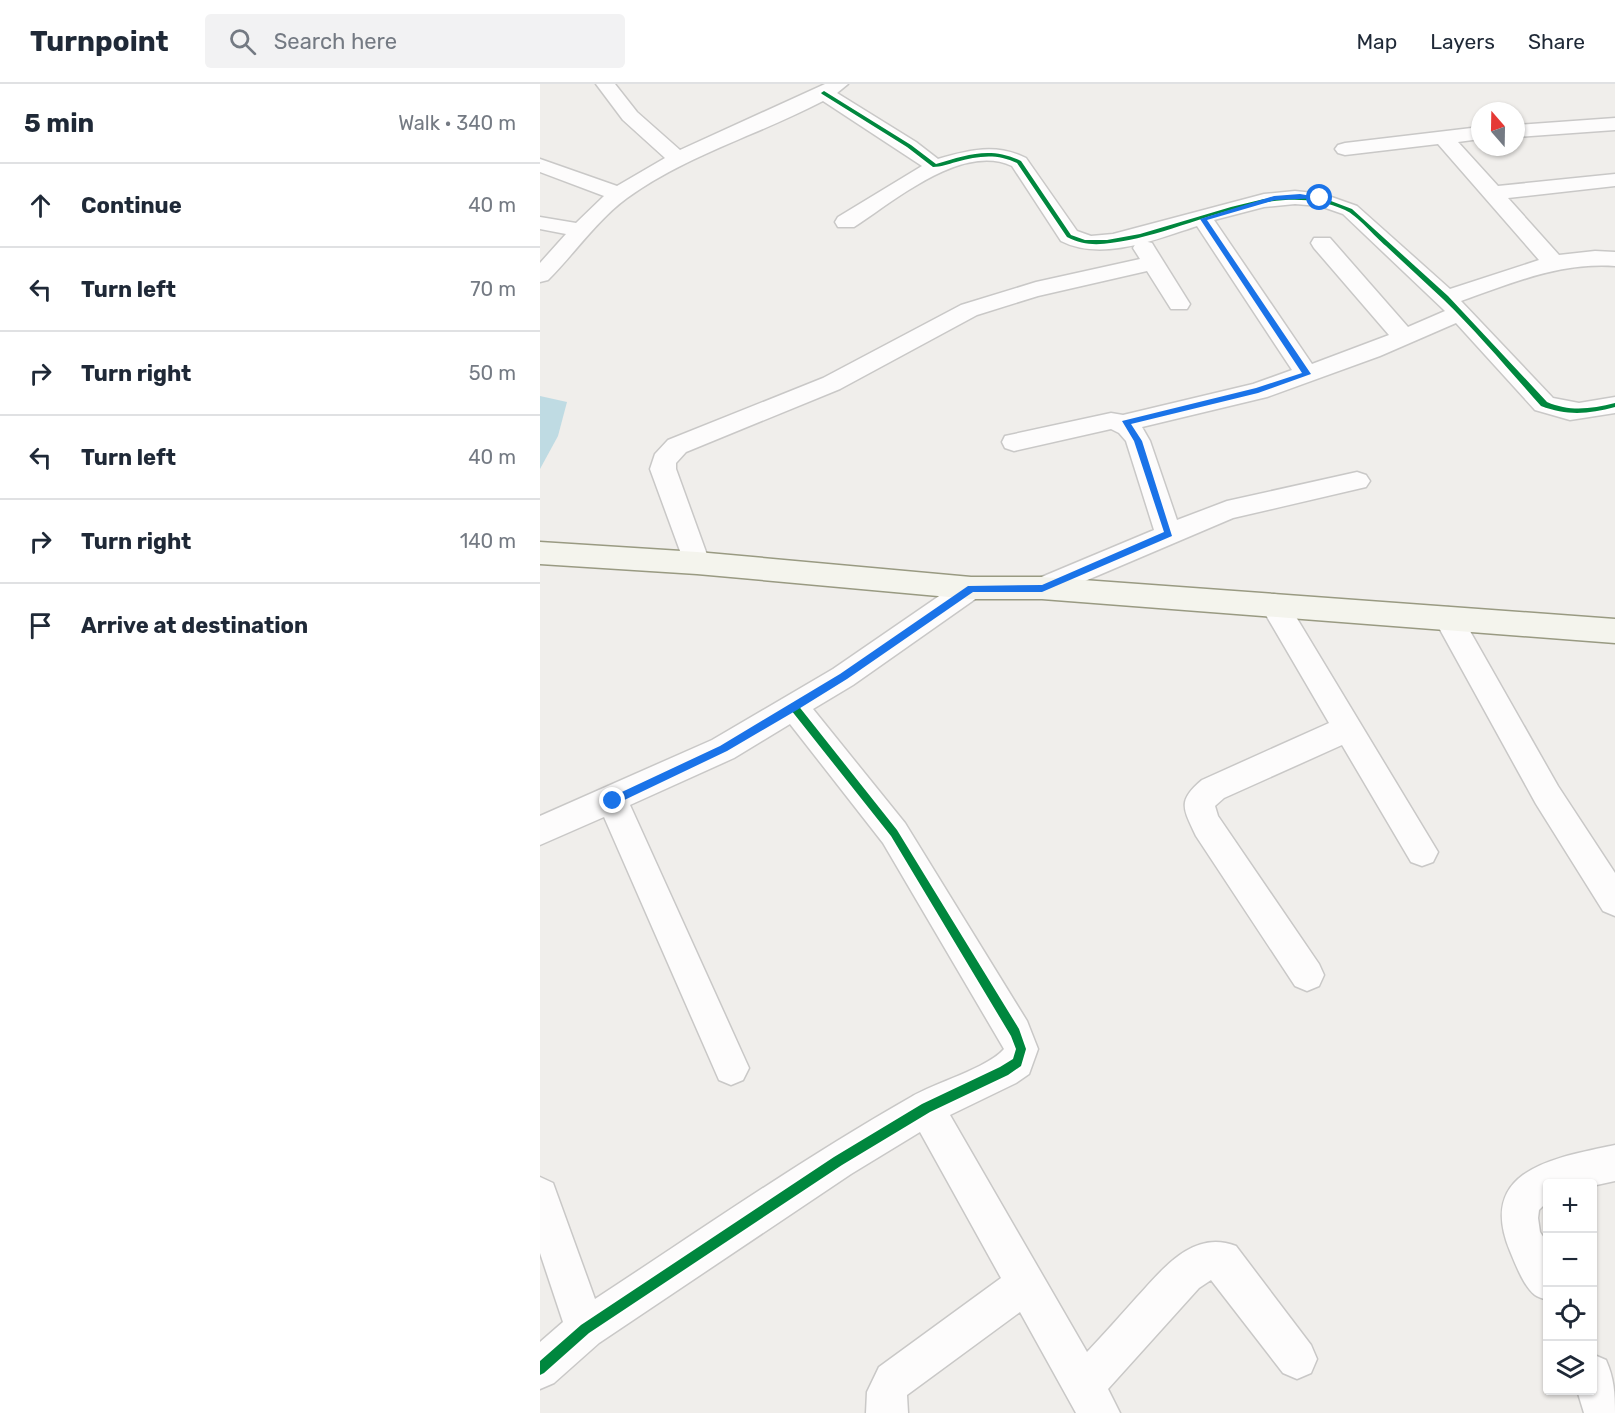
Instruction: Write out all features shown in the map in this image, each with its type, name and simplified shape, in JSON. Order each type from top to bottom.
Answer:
[{"type":"main road","points":[[540,554],[698,563],[971,588],[1042,588],[1615,631]]},
{"type":"street","points":[[605,84],[630,116],[678,159]]},
{"type":"street","points":[[540,274],[580,230],[619,194],[652,172],[832,88],[935,166]]},
{"type":"street","points":[[1525,130],[1615,124]]},
{"type":"street","points":[[1345,149],[1471,134]]},
{"type":"street","points":[[1443,137],[1554,263]]},
{"type":"street","points":[[846,222],[935,166],[991,153],[1002,153],[1019,162],[1069,236],[1079,242],[1092,243],[1138,238],[1274,198],[1300,196],[1337,203],[1350,210],[1452,305],[1544,404],[1556,410],[1572,413],[1593,411],[1615,405]]},
{"type":"street","points":[[540,165],[619,194]]},
{"type":"street","points":[[1492,193],[1615,180]]},
{"type":"street","points":[[1203,219],[1307,374]]},
{"type":"street","points":[[540,223],[580,230]]},
{"type":"street","points":[[1138,238],[1179,304]]},
{"type":"street","points":[[1322,243],[1404,337]]},
{"type":"street","points":[[1014,442],[1111,421],[1125,423],[1258,391],[1404,337],[1452,305],[1554,263],[1585,258],[1615,259]]},
{"type":"street","points":[[698,563],[663,470],[664,460],[677,446],[790,402],[855,372],[929,328],[971,309],[999,300],[1153,263]]},
{"type":"street","points":[[1125,423],[1132,428],[1138,441],[1169,534]]},
{"type":"street","points":[[1042,588],[1251,502],[1357,481]]},
{"type":"street","points":[[540,831],[613,801],[723,748],[843,676],[971,588]]},
{"type":"street","points":[[1274,605],[1422,852]]},
{"type":"street","points":[[1448,618],[1547,795],[1615,901]]},
{"type":"street","points":[[540,1369],[585,1329],[838,1161],[926,1108],[1004,1071],[1017,1062],[1021,1049],[1015,1033],[894,833],[794,707]]},
{"type":"street","points":[[1307,975],[1207,826],[1200,811],[1199,801],[1213,789],[1347,729]]},
{"type":"street","points":[[613,801],[731,1068]]},
{"type":"street","points":[[926,1108],[1091,1399],[1185,1274],[1201,1262],[1211,1259],[1222,1260],[1297,1359]]},
{"type":"street","points":[[1543,1272],[1527,1242],[1519,1219],[1521,1203],[1531,1189],[1544,1181],[1615,1163]]},
{"type":"street","points":[[540,1196],[585,1329]]},
{"type":"street","points":[[887,1413],[887,1392],[893,1381],[1027,1283]]},
{"type":"street","points":[[1597,1387],[1605,1413]]},
{"type":"water","points":[[540,396],[567,402],[558,436],[540,469]]},
{"type":"cycle path","points":[[824,93],[909,146],[935,166],[988,154],[998,154],[1019,162],[1069,236],[1085,242],[1107,242],[1141,236],[1264,201],[1295,198],[1323,200],[1350,210],[1446,298],[1544,404],[1553,408],[1579,412],[1615,405]]},
{"type":"cycle path","points":[[540,1369],[585,1329],[838,1161],[926,1108],[1004,1071],[1017,1062],[1021,1049],[1015,1033],[894,833],[794,707]]},
{"type":"route","points":[[613,801],[723,748],[794,707],[971,588],[1042,588],[1169,534],[1138,441],[1132,428],[1125,423],[1258,391],[1307,374],[1203,219],[1274,198],[1300,196],[1320,198]]}]
